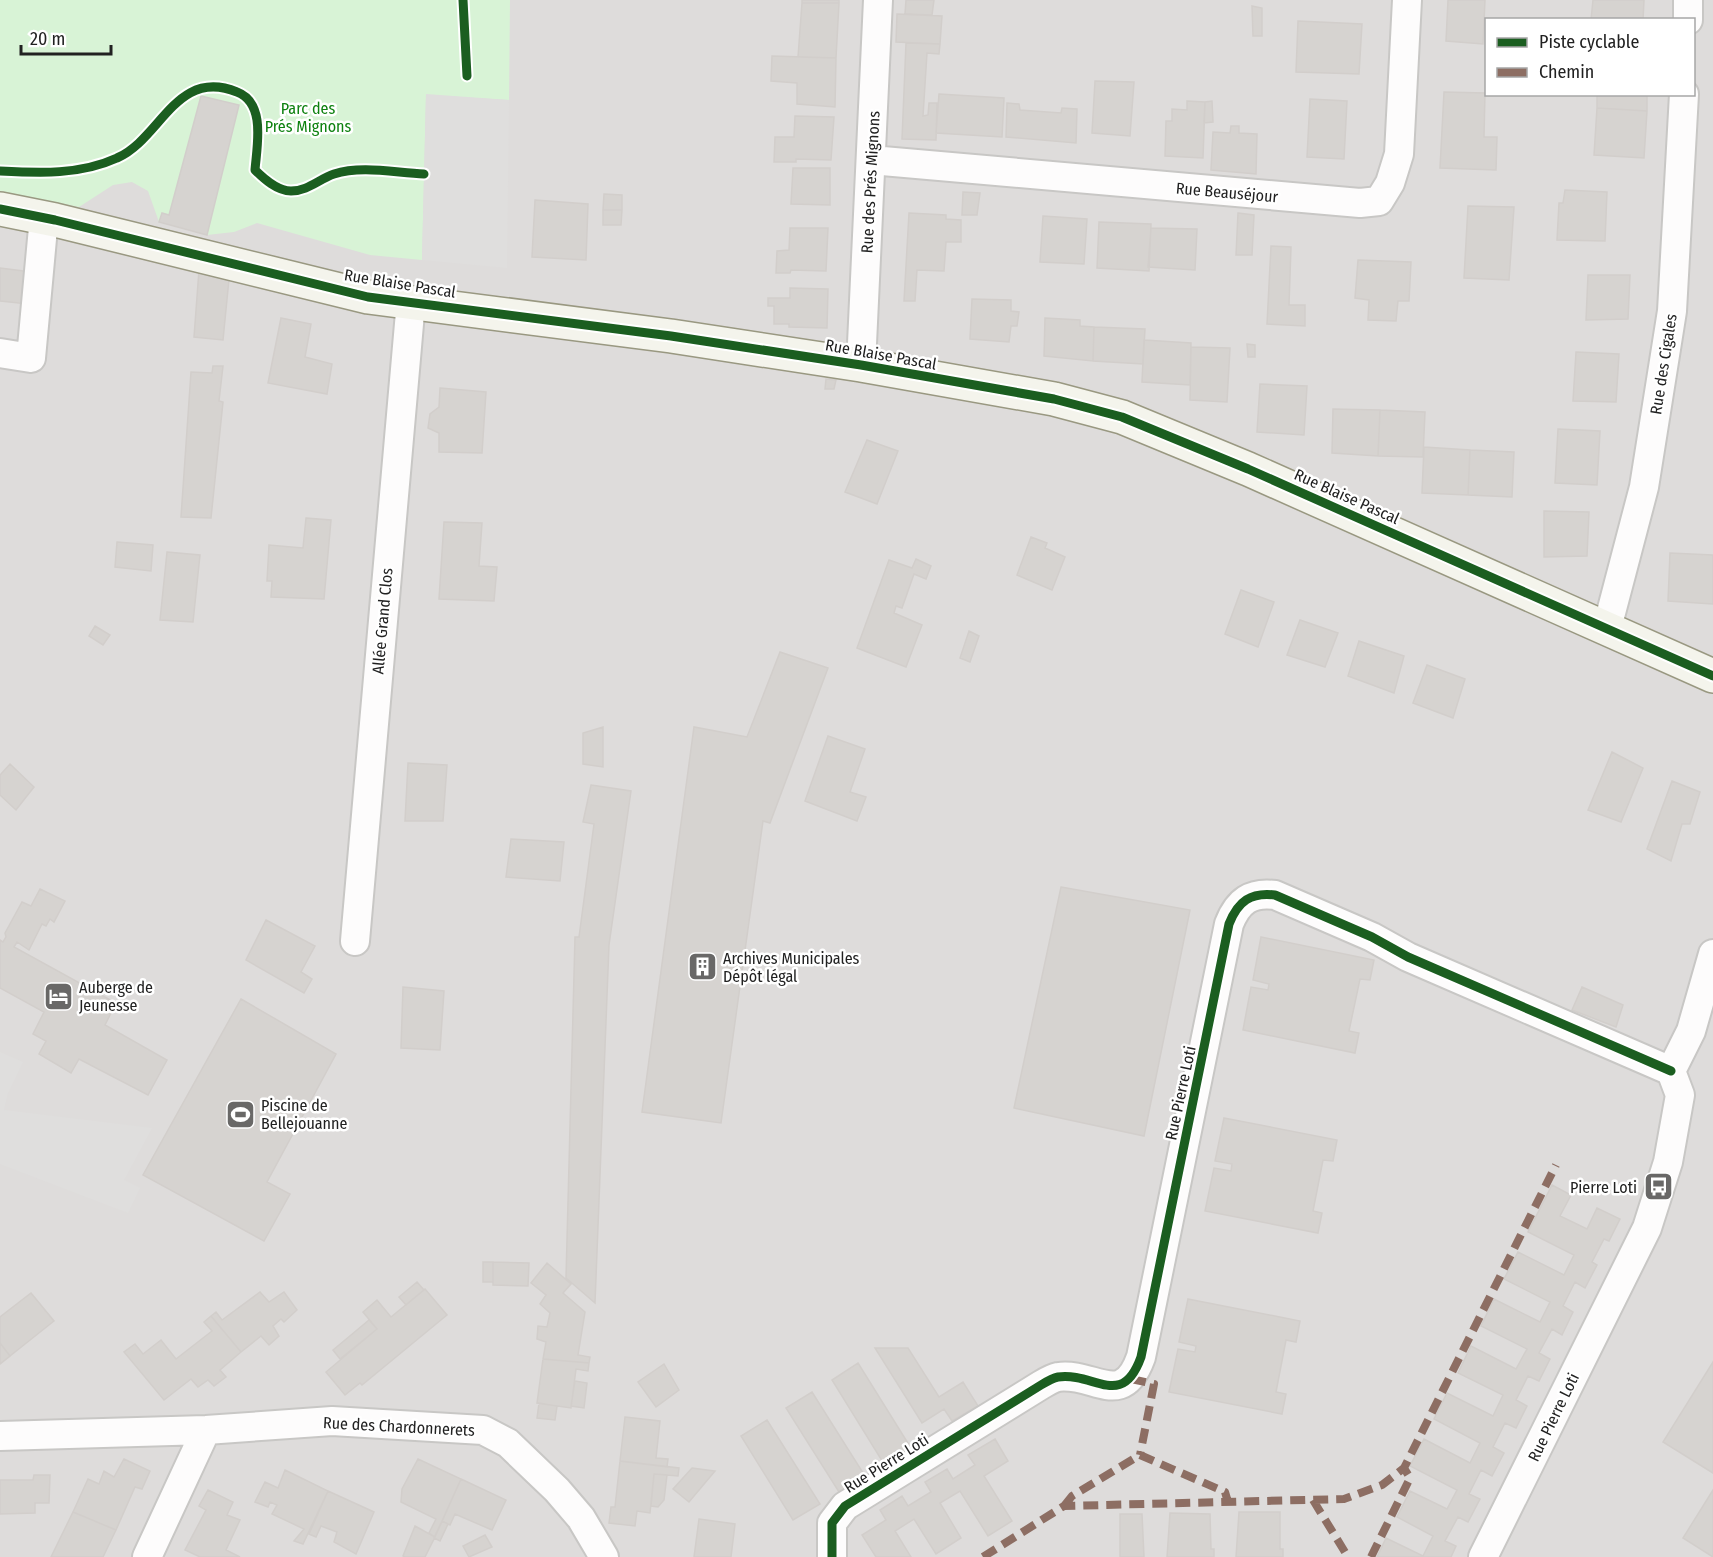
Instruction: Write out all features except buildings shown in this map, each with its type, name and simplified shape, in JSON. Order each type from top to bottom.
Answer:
[{"type":"street","name":"Rue des Prés Mignons","points":[[861,365],[878,0]]},
{"type":"street","name":"Rue Beauséjour","points":[[871,160],[1360,203],[1379,201],[1390,183],[1399,154],[1407,0]]},
{"type":"street","points":[[1688,0],[1688,18]]},
{"type":"street","name":"Rue des Cigales","points":[[1607,628],[1644,487],[1672,312],[1684,96]]},
{"type":"street","name":"Rue Blaise Pascal","points":[[0,209],[368,297],[411,301],[861,365],[1054,399],[1122,417],[1248,468],[1713,676]]},
{"type":"street","points":[[0,353],[31,358],[44,218]]},
{"type":"street","name":"Allée Grand Clos","points":[[356,941],[411,301]]},
{"type":"street","name":"Rue Pierre Loti","points":[[832,1557],[832,1523],[844,1506],[1031,1391],[1058,1377],[1120,1386],[1131,1379],[1137,1369],[1229,924],[1235,909],[1247,898],[1260,893],[1275,895],[1372,937],[1408,957],[1671,1071],[1680,1095],[1668,1162],[1647,1228],[1483,1557]]},
{"type":"street","points":[[1671,1071],[1691,1031],[1713,954]]},
{"type":"street","name":"Rue des Chardonnerets","points":[[0,1436],[206,1430],[332,1421],[483,1430],[508,1443],[557,1490],[581,1518],[604,1557]]},
{"type":"street","points":[[147,1557],[206,1430]]},
{"type":"shaded area","points":[[0,0],[1713,0],[1713,1557],[0,1557]]},
{"type":"shaded area","points":[[426,94],[509,100],[507,268],[422,260]]},
{"type":"shaded area","points":[[0,1052],[23,1062],[8,1093],[4,1110],[152,1128],[124,1180],[140,1188],[128,1213],[0,1164]]},
{"type":"green space","name":"Parc des Prés Mignons","points":[[0,0],[510,0],[509,100],[426,95],[422,260],[370,255],[257,223],[234,232],[207,235],[159,222],[148,191],[132,182],[113,185],[79,207],[0,191]]},
{"type":"marked path","points":[[983,1557],[1064,1506],[1344,1499],[1382,1485],[1404,1468],[1556,1165]]},
{"type":"marked path","points":[[1131,1379],[1154,1384],[1140,1455]]},
{"type":"marked path","points":[[1064,1506],[1072,1496],[1140,1455],[1225,1492],[1228,1502]]},
{"type":"marked path","points":[[1371,1557],[1410,1478],[1404,1468]]},
{"type":"marked path","points":[[1313,1500],[1348,1557]]},
{"type":"cycle path","points":[[463,0],[467,76]]},
{"type":"cycle path","points":[[0,171],[60,172],[103,164],[132,149],[184,97],[199,89],[216,87],[237,92],[246,97],[252,105],[258,126],[255,170],[276,187],[291,191],[297,190],[334,174],[356,170],[424,174]]},
{"type":"cycle path","points":[[0,209],[55,220],[368,297],[671,336],[861,365],[1054,399],[1122,417],[1248,469],[1713,676]]},
{"type":"cycle path","points":[[832,1557],[832,1523],[845,1506],[1041,1385],[1056,1378],[1071,1377],[1116,1385],[1125,1382],[1133,1373],[1141,1357],[1229,924],[1237,909],[1246,900],[1259,895],[1275,895],[1372,937],[1408,957],[1671,1071]]},
{"type":"place","name":"Archives Municipales Dépôt légal","points":[[702,967]]},
{"type":"place","name":"Auberge de Jeunesse","points":[[58,996]]},
{"type":"place","name":"Piscine de Bellejouanne","points":[[240,1114]]},
{"type":"place","name":"Pierre Loti","points":[[1658,1187]]}]
